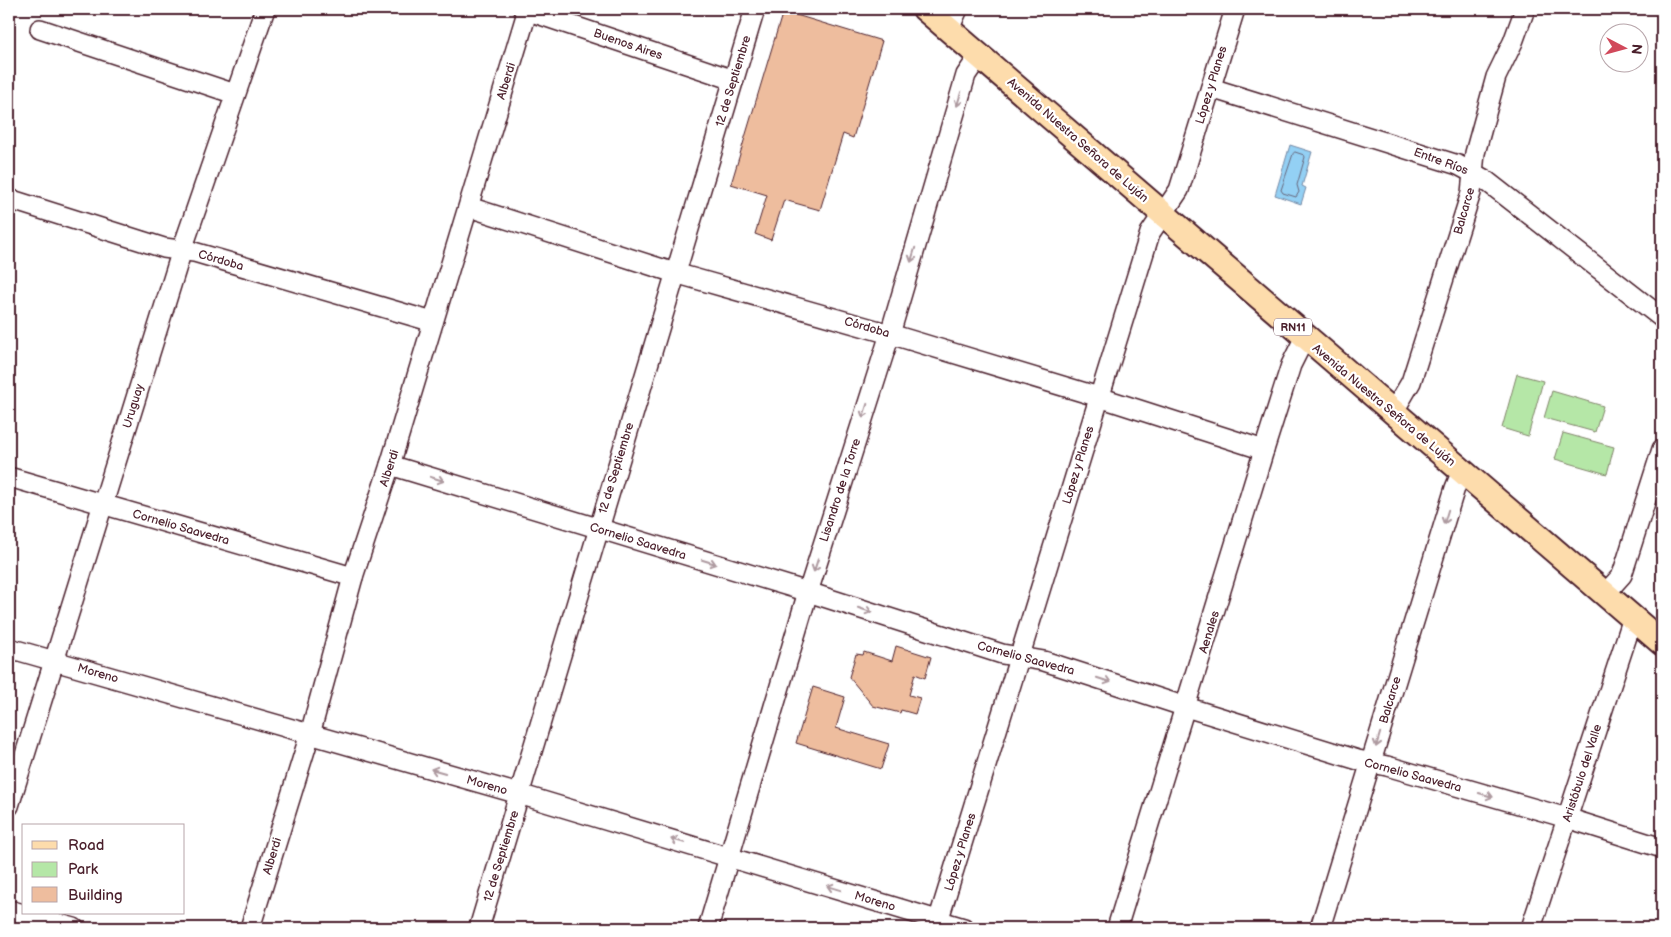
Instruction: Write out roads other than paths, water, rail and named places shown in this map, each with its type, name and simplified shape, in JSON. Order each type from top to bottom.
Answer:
[{"type":"main road","name":"Avenida Nuestra Señora de Luján","points":[[925,9],[954,19],[979,56],[1662,643]]},
{"type":"street","name":"Uruguay","points":[[9,806],[182,250],[264,9]]},
{"type":"street","name":"Buenos Aires","points":[[526,9],[734,80]]},
{"type":"street","name":"Alberdi","points":[[250,928],[310,734],[353,577],[390,465],[469,208],[526,9]]},
{"type":"street","name":"12 de Septiembre","points":[[478,928],[756,9]]},
{"type":"street","name":"López y Planes","points":[[938,924],[1150,233],[1179,190],[1235,9]]},
{"type":"street","name":"Balcarce","points":[[1394,411],[1410,382],[1471,193],[1475,152],[1496,77],[1513,42],[1525,9]]},
{"type":"street","points":[[40,29],[235,94]]},
{"type":"street","name":"Lisandro de la Torre","points":[[708,928],[808,592],[890,334],[966,75],[979,56]]},
{"type":"street","name":"Entre Ríos","points":[[1210,88],[1458,165],[1473,172],[1662,318]]},
{"type":"street","name":"Córdoba","points":[[9,199],[164,248],[194,252],[433,322]]},
{"type":"street","name":"Córdoba","points":[[469,208],[676,273],[890,334],[1099,397],[1264,450]]},
{"type":"street","name":"Aenales","points":[[1118,928],[1291,365],[1306,338]]},
{"type":"street","points":[[1604,594],[1622,575],[1662,449]]},
{"type":"street","name":"Cornelio Saavedra","points":[[390,465],[808,592],[1002,654],[1044,660],[1186,707],[1371,763],[1567,818],[1662,848]]},
{"type":"street","name":"Balcarce","points":[[1320,928],[1452,498],[1462,471]]},
{"type":"street","name":"Cornelio Saavedra","points":[[9,477],[353,577]]},
{"type":"street","name":"Aristóbulo del Valle","points":[[1531,928],[1633,618]]},
{"type":"street","name":"Moreno","points":[[9,648],[520,794],[729,856],[938,924],[964,928]]},
{"type":"street","points":[[9,910],[22,914]]},
{"type":"street","points":[[23,914],[74,928]]},
{"type":"water","points":[[1290,145],[1312,152],[1302,186],[1306,188],[1301,204],[1275,195]]}]
